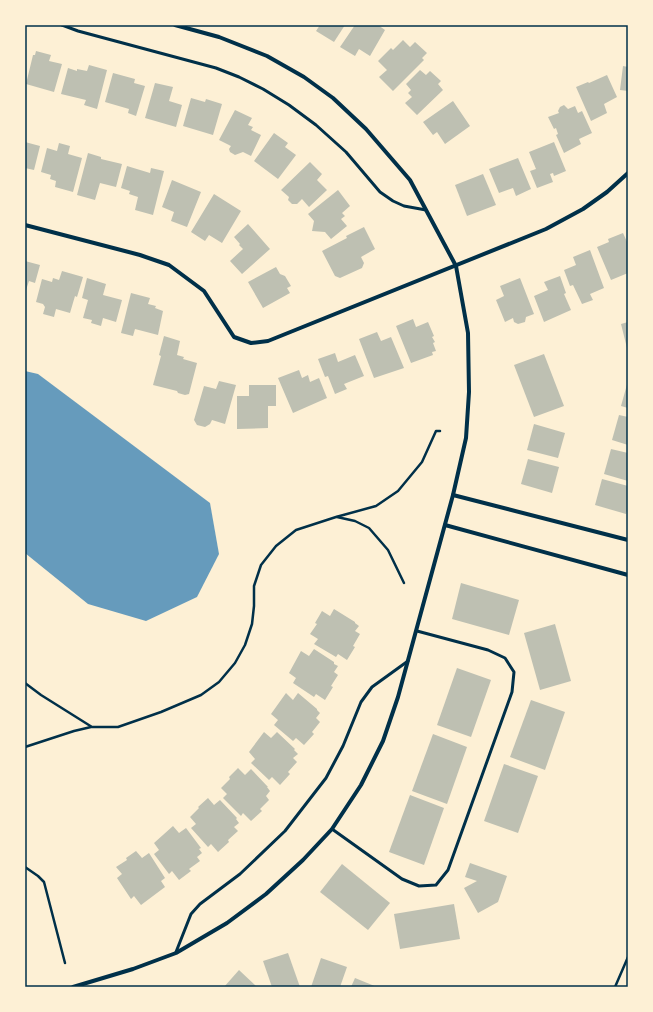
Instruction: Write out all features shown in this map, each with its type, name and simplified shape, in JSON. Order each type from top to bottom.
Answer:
[{"type":"street","points":[[73,987],[133,969],[176,952],[227,923],[266,894],[303,860],[332,829],[361,785],[383,741],[398,697],[417,631],[453,495],[466,438],[469,392],[468,333],[456,266],[410,180],[366,129],[333,98],[304,77],[267,56],[219,37],[175,25]]},
{"type":"street","points":[[25,225],[140,255],[169,265],[204,291],[234,337],[251,343],[268,341],[546,229],[583,209],[608,192],[628,173]]},
{"type":"street","points":[[453,495],[628,540]]},
{"type":"street","points":[[445,525],[628,575]]},
{"type":"lane","points":[[62,25],[78,31],[216,68],[263,89],[289,105],[316,125],[346,152],[380,192],[393,201],[404,206],[426,210]]},
{"type":"lane","points":[[332,829],[402,879],[419,886],[436,885],[448,870],[512,692],[514,672],[505,658],[488,650],[417,631]]},
{"type":"lane","points":[[176,952],[191,914],[200,904],[245,869],[285,831],[326,778],[343,746],[361,702],[372,687],[408,661]]},
{"type":"path","points":[[25,747],[74,731],[92,727],[118,727],[161,712],[201,695],[219,682],[234,664],[245,645],[252,624],[254,586],[261,565],[276,546],[296,530],[376,506],[398,491],[422,462],[436,431],[440,431]]},
{"type":"path","points":[[336,517],[355,521],[369,528],[388,550],[404,582]]},
{"type":"path","points":[[25,683],[41,695],[92,727]]},
{"type":"path","points":[[25,867],[44,882],[65,963]]},
{"type":"path","points":[[615,987],[628,957]]},
{"type":"water","points":[[25,371],[38,374],[210,503],[219,554],[197,597],[146,621],[88,604],[25,553]]},
{"type":"building","points":[[320,25],[345,25],[334,42],[316,31]]},
{"type":"building","points":[[355,25],[378,25],[385,30],[370,56],[359,49],[355,56],[340,47]]},
{"type":"building","points":[[403,40],[410,47],[415,42],[427,53],[422,58],[424,60],[393,91],[379,77],[387,70],[378,61],[391,48],[393,50]]},
{"type":"building","points":[[36,51],[51,55],[49,61],[62,64],[54,92],[26,84],[33,55],[35,55]]},
{"type":"building","points":[[89,65],[107,70],[97,109],[84,105],[86,100],[61,94],[68,68],[77,71],[77,69],[87,71]]},
{"type":"building","points":[[623,66],[628,67],[628,91],[620,90]]},
{"type":"building","points":[[420,70],[426,75],[430,71],[441,81],[438,84],[443,90],[417,115],[405,103],[412,97],[408,93],[411,90],[406,84]]},
{"type":"building","points":[[113,73],[135,79],[134,83],[145,86],[136,116],[128,113],[129,109],[105,102]]},
{"type":"building","points":[[607,75],[617,97],[604,104],[607,113],[591,121],[576,87]]},
{"type":"building","points":[[155,83],[173,87],[169,101],[182,105],[176,127],[145,118]]},
{"type":"building","points":[[191,98],[205,102],[206,99],[222,104],[213,135],[183,126]]},
{"type":"building","points":[[453,101],[470,126],[445,144],[437,132],[433,135],[423,122]]},
{"type":"building","points":[[564,105],[568,109],[575,106],[578,113],[582,111],[592,133],[579,139],[581,144],[564,153],[556,135],[558,134],[556,128],[554,129],[548,117],[559,113],[558,111],[560,107]]},
{"type":"building","points":[[235,110],[252,118],[248,125],[253,127],[251,130],[261,135],[251,156],[243,152],[235,155],[230,152],[229,149],[231,146],[219,140]]},
{"type":"building","points":[[274,133],[288,143],[285,147],[296,155],[278,179],[254,161]]},
{"type":"building","points":[[25,142],[40,146],[34,170],[25,168]]},
{"type":"building","points":[[554,142],[566,171],[554,176],[553,173],[550,174],[553,182],[537,188],[530,171],[536,169],[529,152]]},
{"type":"building","points":[[59,143],[70,146],[68,154],[82,158],[73,192],[55,187],[56,181],[50,179],[51,175],[41,172],[47,148],[57,151]]},
{"type":"building","points":[[88,153],[101,157],[101,159],[122,164],[116,187],[100,183],[95,200],[77,195]]},
{"type":"building","points":[[518,158],[531,189],[516,196],[513,188],[499,193],[489,169]]},
{"type":"building","points":[[310,162],[322,174],[317,180],[327,190],[309,207],[302,199],[297,204],[292,204],[288,200],[289,197],[281,190]]},
{"type":"building","points":[[127,166],[150,173],[151,168],[164,171],[153,215],[135,210],[138,197],[129,194],[130,191],[121,188]]},
{"type":"building","points":[[483,174],[496,205],[467,216],[455,185]]},
{"type":"building","points":[[172,180],[201,192],[187,227],[171,221],[174,212],[162,207]]},
{"type":"building","points":[[338,190],[350,206],[342,213],[345,216],[341,219],[347,226],[331,239],[325,232],[312,231],[314,221],[308,214]]},
{"type":"building","points":[[214,194],[241,211],[222,243],[209,235],[205,241],[191,232]]},
{"type":"building","points":[[248,224],[270,249],[242,274],[230,261],[243,249],[234,237]]},
{"type":"building","points":[[364,227],[375,249],[361,257],[364,263],[362,268],[340,278],[335,276],[322,251]]},
{"type":"building","points":[[623,233],[628,244],[628,273],[611,280],[597,247],[609,242],[608,239]]},
{"type":"building","points":[[590,250],[604,288],[590,294],[593,300],[582,304],[573,285],[570,286],[564,270],[576,265],[573,257]]},
{"type":"building","points":[[25,261],[40,265],[35,283],[29,281],[25,293]]},
{"type":"building","points":[[276,267],[280,274],[285,276],[291,286],[287,288],[290,293],[263,308],[248,282]]},
{"type":"building","points":[[62,271],[83,277],[70,313],[56,309],[54,317],[43,314],[45,307],[43,304],[36,302],[42,279],[52,282],[53,278],[59,280]]},
{"type":"building","points":[[560,276],[566,293],[564,294],[571,310],[544,322],[534,296],[548,290],[544,282]]},
{"type":"building","points":[[87,278],[106,284],[103,295],[122,300],[116,322],[103,318],[101,326],[91,323],[92,320],[83,318],[88,300],[82,298]]},
{"type":"building","points":[[520,278],[534,314],[526,317],[525,322],[518,324],[514,322],[513,318],[505,322],[496,300],[504,296],[500,286]]},
{"type":"building","points":[[131,293],[150,298],[148,304],[156,306],[155,308],[163,311],[158,335],[135,329],[133,336],[121,333]]},
{"type":"building","points":[[413,319],[416,327],[428,322],[434,336],[432,337],[435,342],[433,343],[436,351],[432,352],[433,355],[411,363],[396,326]]},
{"type":"building","points":[[628,322],[628,348],[627,348],[621,324]]},
{"type":"building","points":[[377,332],[381,341],[391,337],[404,368],[374,378],[359,339]]},
{"type":"building","points":[[164,336],[180,341],[177,355],[184,357],[183,359],[197,363],[189,394],[185,395],[178,393],[177,391],[153,385],[161,356],[159,355]]},
{"type":"building","points":[[335,353],[338,362],[355,355],[364,376],[344,384],[347,389],[335,394],[328,376],[325,377],[318,359]]},
{"type":"building","points":[[544,354],[564,406],[534,417],[514,365]]},
{"type":"building","points":[[299,370],[302,378],[308,375],[310,382],[319,378],[327,398],[293,413],[278,378]]},
{"type":"building","points":[[219,381],[236,385],[225,424],[212,420],[210,424],[205,427],[197,425],[194,420],[204,386],[216,389]]},
{"type":"building","points":[[628,381],[628,408],[621,406]]},
{"type":"building","points":[[249,385],[276,385],[276,406],[268,406],[268,428],[237,429],[237,396],[249,396]]},
{"type":"building","points":[[619,415],[628,417],[628,445],[612,440]]},
{"type":"building","points":[[534,424],[565,433],[558,458],[527,450]]},
{"type":"building","points":[[611,449],[628,453],[628,481],[604,474]]},
{"type":"building","points":[[528,459],[559,467],[552,493],[521,484]]},
{"type":"building","points":[[602,479],[628,486],[628,507],[626,514],[595,505]]},
{"type":"building","points":[[461,583],[519,600],[509,635],[452,619]]},
{"type":"building","points":[[334,609],[359,626],[355,631],[360,634],[353,646],[355,647],[347,660],[338,654],[336,657],[314,644],[318,639],[310,634],[317,624],[315,623],[322,611],[330,616]]},
{"type":"building","points":[[555,624],[571,681],[540,690],[524,633]]},
{"type":"building","points":[[314,649],[338,666],[334,672],[338,675],[325,700],[316,694],[314,697],[293,683],[296,678],[289,673],[301,651],[309,656]]},
{"type":"building","points":[[457,668],[491,680],[471,737],[437,725]]},
{"type":"building","points":[[286,693],[293,700],[298,693],[320,713],[316,718],[320,722],[312,732],[314,734],[304,745],[296,738],[293,741],[274,725],[278,720],[271,714]]},
{"type":"building","points":[[531,700],[565,712],[545,770],[510,757]]},
{"type":"building","points":[[264,732],[271,738],[277,732],[295,749],[294,750],[298,754],[293,758],[297,762],[288,772],[290,774],[280,785],[272,777],[269,780],[251,763],[255,759],[249,752]]},
{"type":"building","points":[[433,734],[467,747],[447,804],[412,791]]},
{"type":"building","points":[[504,764],[538,776],[518,833],[484,821]]},
{"type":"building","points":[[238,768],[245,775],[251,769],[270,791],[266,796],[269,800],[260,809],[262,811],[251,821],[243,813],[241,816],[223,798],[227,794],[221,788]]},
{"type":"building","points":[[410,795],[444,808],[424,865],[389,852]]},
{"type":"building","points":[[208,798],[214,805],[220,800],[237,818],[236,819],[239,823],[234,827],[238,831],[218,852],[211,844],[208,847],[191,828],[196,824],[190,817]]},
{"type":"building","points":[[173,826],[179,833],[186,828],[201,848],[199,849],[202,853],[197,857],[200,861],[189,869],[191,871],[179,880],[172,871],[169,874],[154,854],[159,850],[154,843]]},
{"type":"building","points":[[136,851],[142,858],[149,853],[165,878],[161,881],[165,887],[141,905],[134,896],[131,899],[117,878],[122,874],[116,867],[127,860],[126,858]]},
{"type":"building","points":[[470,863],[507,876],[498,902],[478,913],[464,888],[477,881],[465,877]]},
{"type":"building","points":[[342,864],[390,903],[368,930],[320,892]]},
{"type":"building","points":[[454,904],[460,939],[400,949],[394,914]]},
{"type":"building","points":[[288,953],[300,987],[272,987],[263,961]]},
{"type":"building","points":[[321,958],[347,967],[340,987],[311,987]]},
{"type":"building","points":[[239,970],[257,987],[224,987]]},
{"type":"building","points":[[355,978],[377,987],[351,987]]}]
